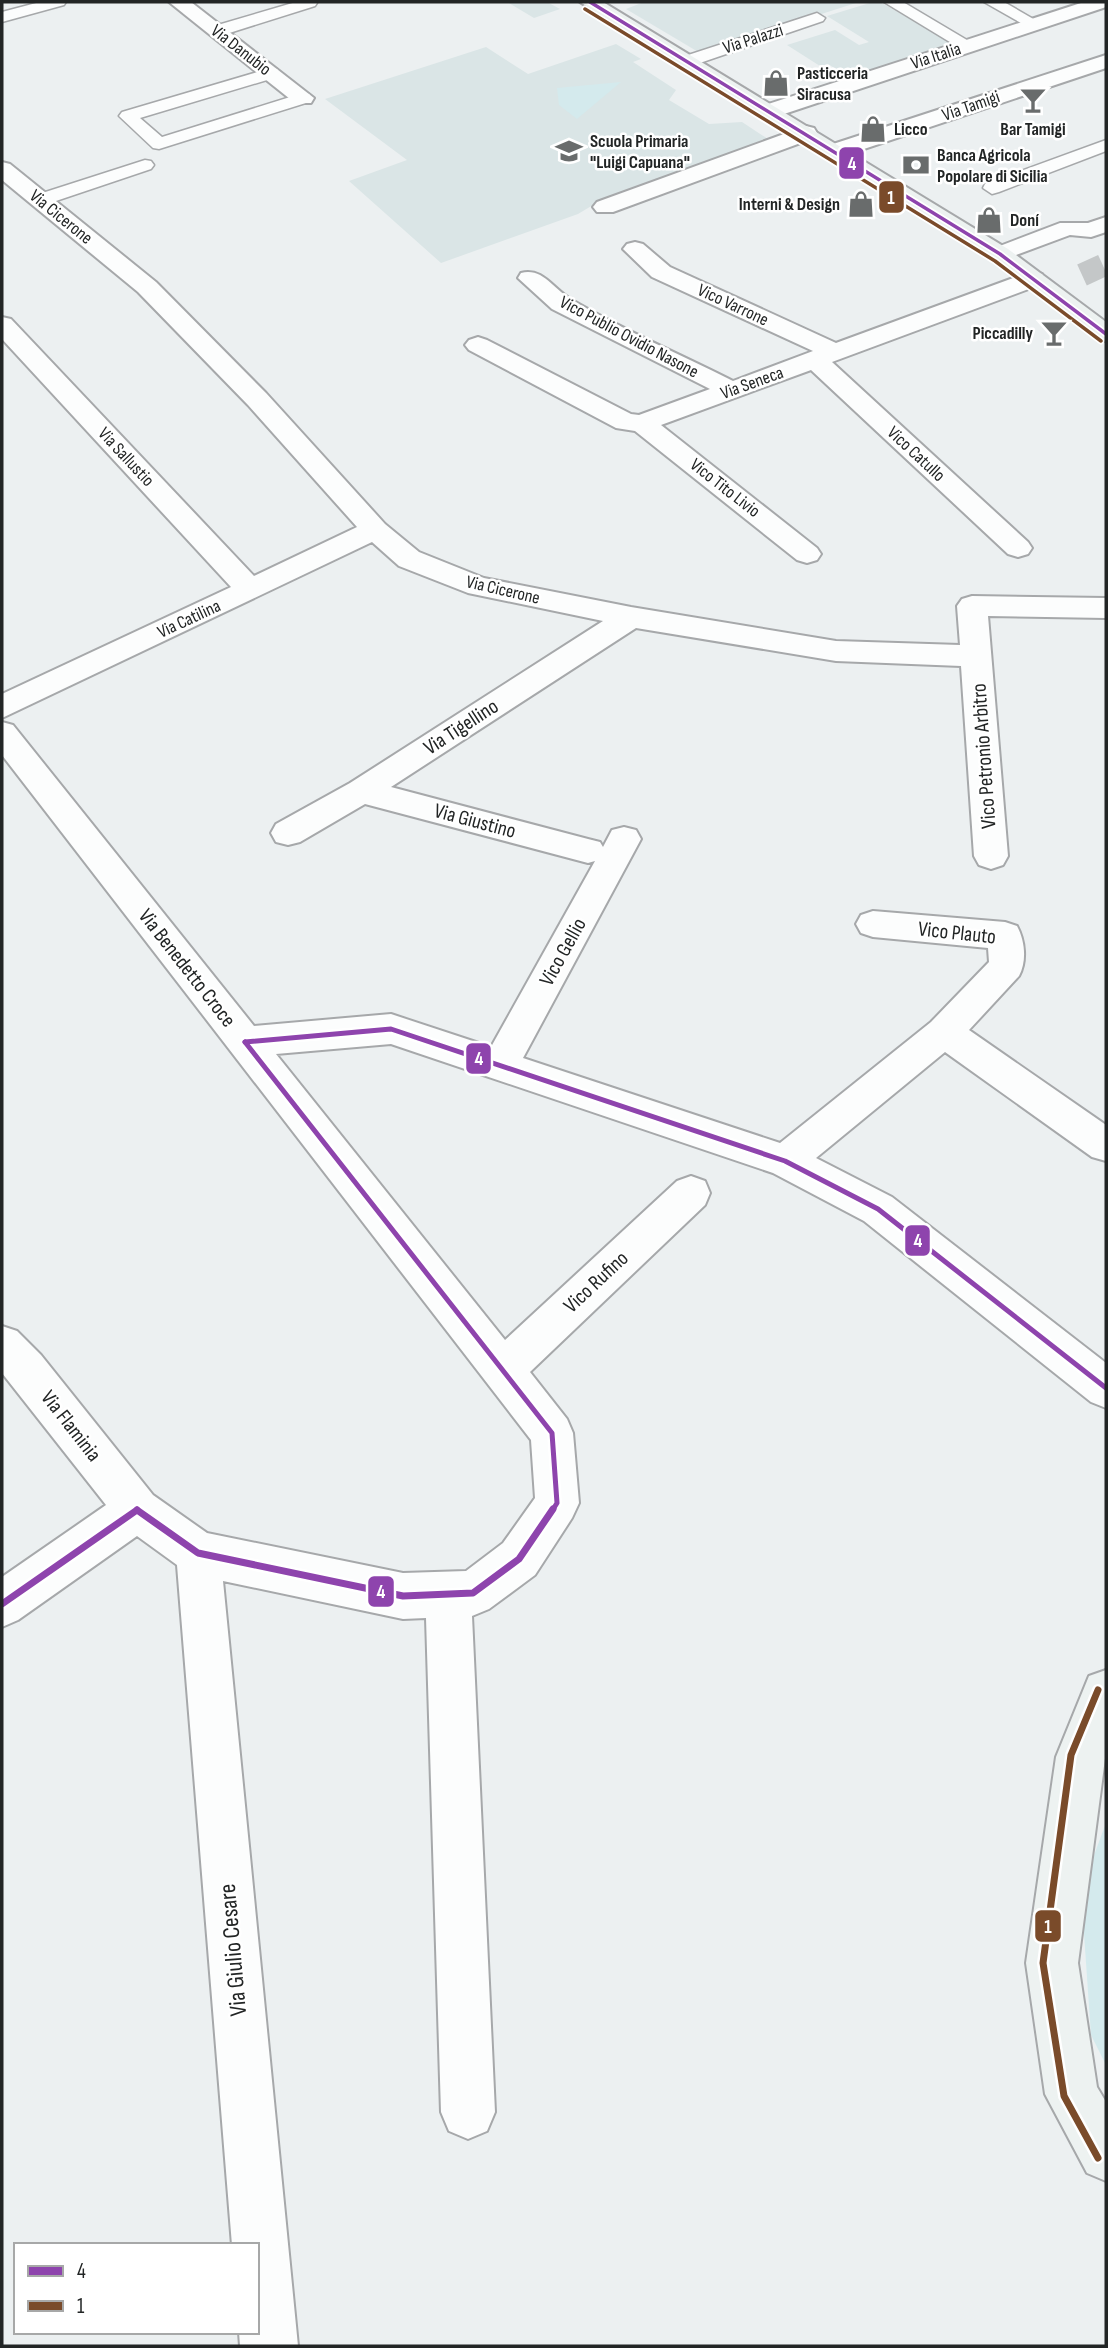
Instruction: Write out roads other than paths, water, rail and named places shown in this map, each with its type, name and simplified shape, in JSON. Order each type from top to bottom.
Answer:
[{"type":"street","name":"Via Danubio","points":[[180,2],[303,98]]},
{"type":"street","name":"Via Palazzi","points":[[590,2],[1000,254],[1106,334]]},
{"type":"street","name":"Via Italia","points":[[770,111],[1102,2]]},
{"type":"street","points":[[1058,16],[1082,30]]},
{"type":"street","points":[[925,60],[947,73]]},
{"type":"street","name":"Via Tamigi","points":[[835,152],[1106,61]]},
{"type":"street","points":[[969,86],[990,99]]},
{"type":"street","points":[[605,207],[806,133]]},
{"type":"street","name":"Via Cicerone","points":[[2,169],[147,287],[257,398],[375,530],[409,559],[478,586],[631,617],[836,651],[977,656]]},
{"type":"street","points":[[1000,254],[1068,228],[1091,230],[1106,224]]},
{"type":"street","name":"Vico Varrone","points":[[635,249],[661,272],[825,356]]},
{"type":"street","name":"Vico Publio Ovidio Nasone","points":[[530,278],[561,304],[732,390]]},
{"type":"street","name":"Via Seneca","points":[[642,423],[1033,279]]},
{"type":"street","name":"Via Sallustio","points":[[2,324],[251,590]]},
{"type":"street","points":[[478,345],[625,422],[642,423]]},
{"type":"street","name":"Vico Catullo","points":[[825,356],[1018,548]]},
{"type":"street","name":"Vico Tito Livio","points":[[642,423],[807,554]]},
{"type":"street","name":"Via Catilina","points":[[2,707],[375,530]]},
{"type":"street","points":[[977,656],[972,606],[1106,608]]},
{"type":"street","name":"Via Tigellino","points":[[288,833],[361,791],[631,617]]},
{"type":"street","name":"Vico Petronio Arbitro","points":[[977,656],[991,856]]},
{"type":"street","name":"Via Benedetto Croce","points":[[2,733],[552,1433],[557,1503],[519,1559],[473,1592],[403,1595],[198,1553],[137,1510]]},
{"type":"street","name":"Via Giustino","points":[[361,791],[588,851]]},
{"type":"street","name":"Vico Gellio","points":[[501,1064],[624,839]]},
{"type":"street","name":"Vico Plauto","points":[[785,1161],[944,1032],[1007,966],[1005,936],[873,924]]},
{"type":"street","points":[[245,1042],[391,1029],[785,1161],[878,1209],[1106,1388]]},
{"type":"street","points":[[944,1032],[1105,1145]]},
{"type":"street","name":"Vico Rufino","points":[[501,1371],[691,1193]]},
{"type":"street","name":"Via Flaminia","points":[[2,1345],[26,1369],[137,1510]]},
{"type":"street","points":[[2,1604],[137,1510]]},
{"type":"street","name":"Via Giulio Cesare","points":[[198,1553],[259,2243]]},
{"type":"street","points":[[448,1594],[468,2112]]},
{"type":"street","points":[[1106,1693],[1080,1757],[1052,1964],[1072,2094],[1106,2154]]},
{"type":"street","name":"Via Giulio Cesare","points":[[259,2244],[268,2346]]},
{"type":"lane","points":[[2,17],[58,2]]},
{"type":"lane","points":[[892,2],[969,46]]},
{"type":"lane","points":[[992,2],[1034,24]]},
{"type":"lane","points":[[217,31],[309,3]]},
{"type":"lane","name":"Via Palazzi","points":[[688,61],[817,18]]},
{"type":"lane","points":[[271,73],[128,116],[159,144],[303,98]]},
{"type":"lane","points":[[992,188],[1106,145]]},
{"type":"lane","points":[[40,200],[145,165]]},
{"type":"tunnel","points":[[1082,275],[1106,264]]},
{"type":"place","name":"Pasticceria Siracusa","points":[[776,83]]},
{"type":"place","name":"Bar Tamigi","points":[[1033,100]]},
{"type":"place","name":"Licco","points":[[873,129]]},
{"type":"place","name":"Scuola Primaria \"Luigi Capuana\"","points":[[569,151]]},
{"type":"place","name":"Banca Agricola Popolare di Sicilia","points":[[916,165]]},
{"type":"place","name":"Interni & Design","points":[[861,204]]},
{"type":"place","name":"Doní","points":[[989,220]]},
{"type":"place","name":"Piccadilly","points":[[1054,333]]}]
